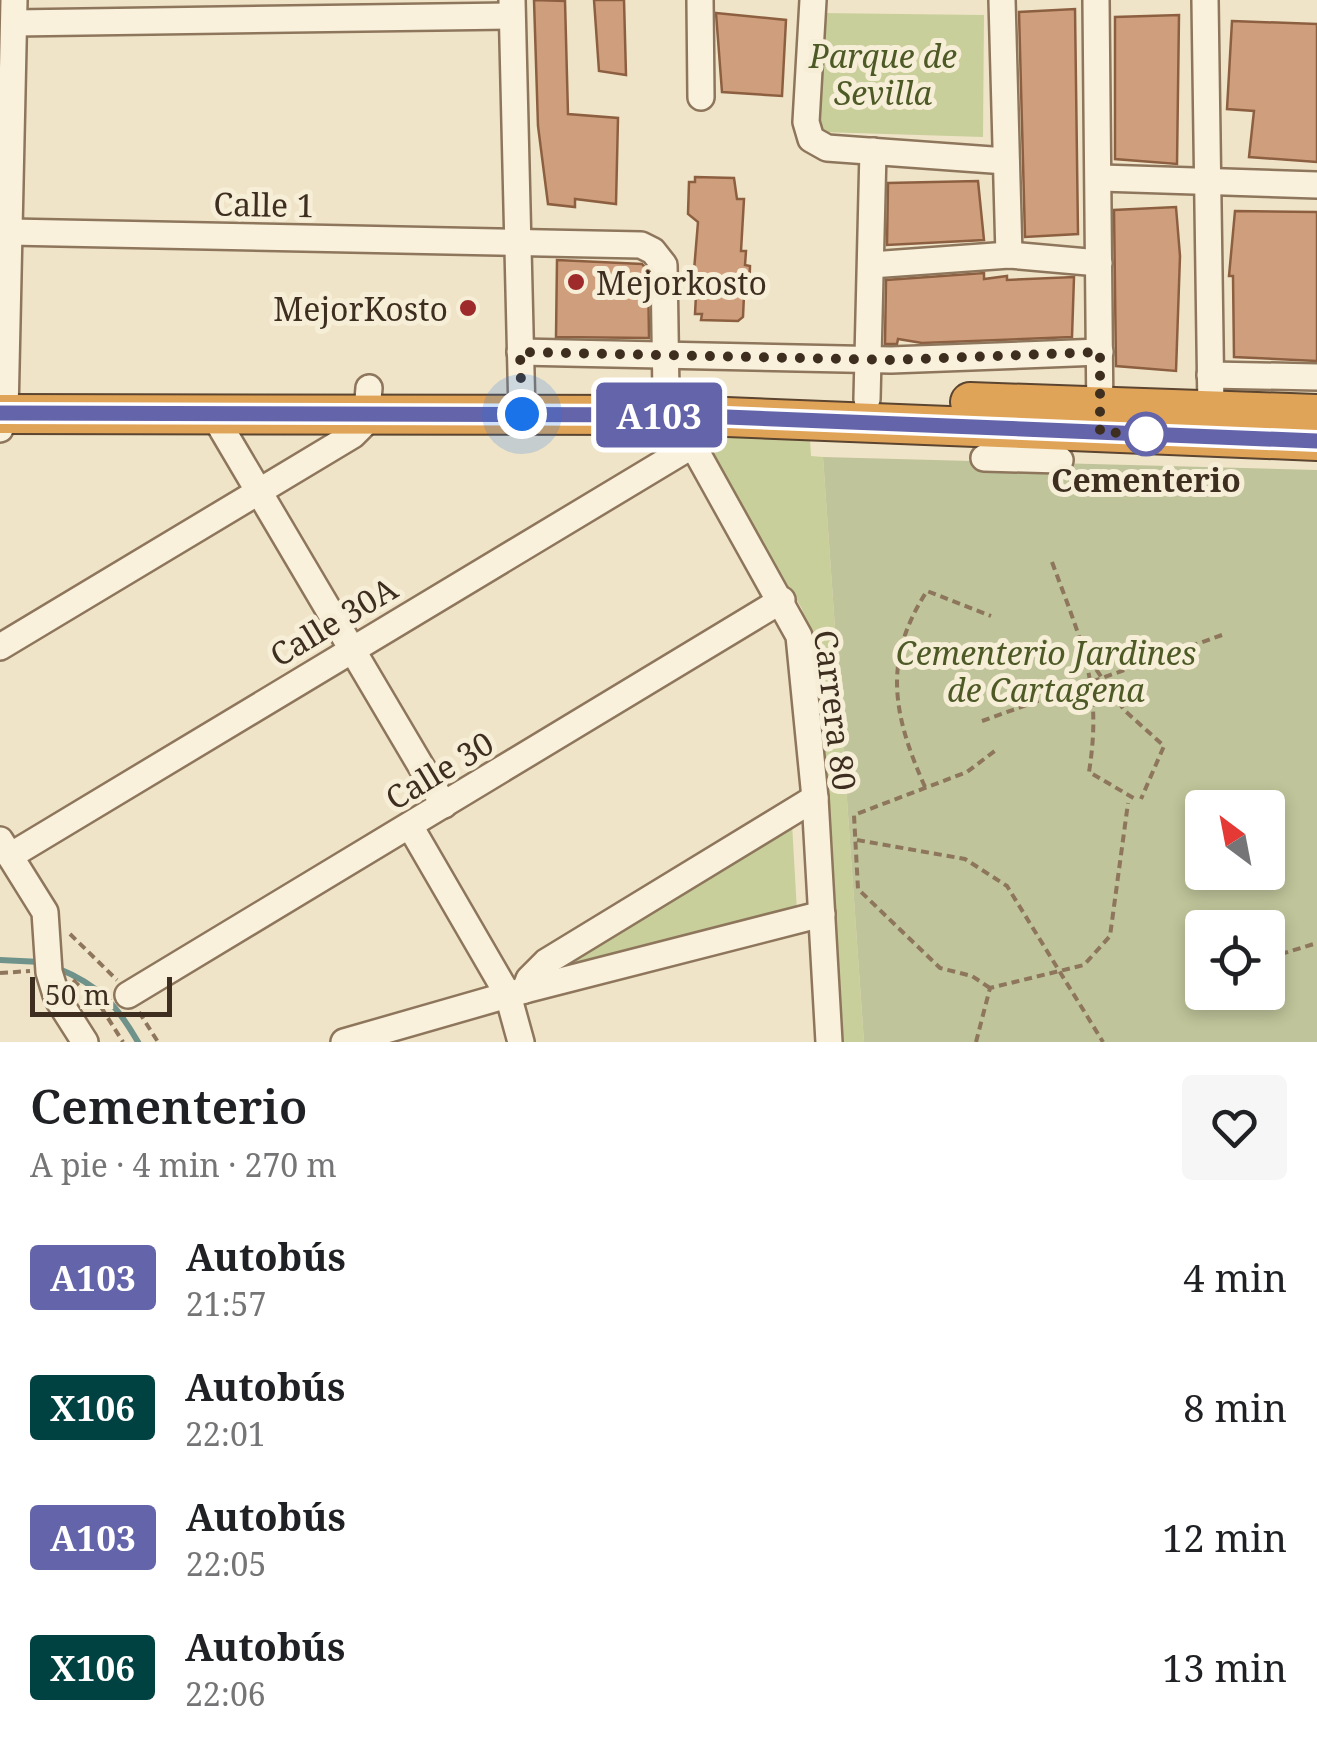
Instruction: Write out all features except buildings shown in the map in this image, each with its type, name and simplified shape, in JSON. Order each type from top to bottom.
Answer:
[{"type":"highway","points":[[2,407],[368,400],[522,402],[679,418],[1100,418],[1210,392],[1317,414]]},
{"type":"highway","points":[[679,418],[866,399],[1317,441]]},
{"type":"highway","points":[[2,407],[213,414],[368,400]]},
{"type":"street","points":[[700,0],[701,97]]},
{"type":"street","points":[[813,0],[806,122],[811,139],[827,148],[1006,160]]},
{"type":"street","points":[[1002,0],[1009,255]]},
{"type":"street","points":[[1096,0],[1101,178],[1100,418]]},
{"type":"street","points":[[1206,0],[1210,392],[1317,377]]},
{"type":"street","points":[[2,407],[14,11],[512,8],[522,402]]},
{"type":"street","points":[[866,399],[874,151]]},
{"type":"street","points":[[1101,178],[1317,185]]},
{"type":"street","name":"Calle 1","points":[[10,232],[641,246],[654,251],[664,266],[667,354]]},
{"type":"street","points":[[870,265],[1009,255],[1099,262]]},
{"type":"street","points":[[520,352],[867,359],[1100,352]]},
{"type":"street","points":[[667,354],[679,418]]},
{"type":"street","points":[[0,647],[353,434],[366,422],[368,400]]},
{"type":"street","points":[[213,414],[348,649],[444,805]]},
{"type":"street","name":"Carrera 80","points":[[679,418],[782,600],[801,646],[815,798],[829,1042]]},
{"type":"street","name":"Calle 30A","points":[[5,848],[348,649],[679,418]]},
{"type":"street","points":[[984,458],[1060,460]]},
{"type":"street","name":"Calle 30","points":[[128,995],[782,600]]},
{"type":"street","points":[[516,992],[546,962],[815,798]]},
{"type":"street","points":[[410,826],[516,992],[521,1042]]},
{"type":"street","points":[[5,848],[46,918],[49,970],[57,998],[85,1042]]},
{"type":"street","points":[[344,1042],[516,992],[822,914]]},
{"type":"path","points":[[1052,562],[1086,656],[1091,682],[1097,721],[1090,772],[1139,800],[1164,746],[1124,710],[1086,656]]},
{"type":"path","points":[[925,787],[900,721],[896,676],[900,639],[927,590],[991,616]]},
{"type":"path","points":[[982,721],[1222,635]]},
{"type":"path","points":[[996,750],[967,772],[854,815],[858,889],[940,968],[972,976],[990,988],[1060,974],[1084,965],[1110,936],[1128,802]]},
{"type":"path","points":[[856,840],[965,859],[1006,886],[1102,1042]]},
{"type":"path","points":[[46,918],[128,995],[158,1042]]},
{"type":"path","points":[[1285,953],[1317,943]]},
{"type":"path","points":[[0,973],[49,970],[76,981],[101,1006],[123,1042]]},
{"type":"path","points":[[976,1042],[990,988]]},
{"type":"green space","name":"Parque de Sevilla","points":[[821,13],[984,15],[983,137],[821,132]]},
{"type":"green space","points":[[698,436],[810,439],[811,456],[823,457],[864,1042],[838,1042],[810,637],[802,609]]},
{"type":"green space","name":"Cementerio Jardines de Cartagena","points":[[823,457],[1317,470],[1317,1042],[864,1042]]},
{"type":"green space","points":[[792,823],[797,912],[545,977]]},
{"type":"waterway","points":[[0,960],[41,962]]},
{"type":"waterway","points":[[57,968],[105,997],[138,1042]]},
{"type":"bus line","name":"A103","points":[[0,413],[677,415],[1317,441]]},
{"type":"place","name":"Mejorkosto","points":[[576,282]]},
{"type":"place","name":"MejorKosto","points":[[468,308]]},
{"type":"place","name":"Cementerio","points":[[1146,434]]},
{"type":"route","points":[[522,414],[520,352],[891,360],[1100,352],[1100,432],[1146,434]]}]
